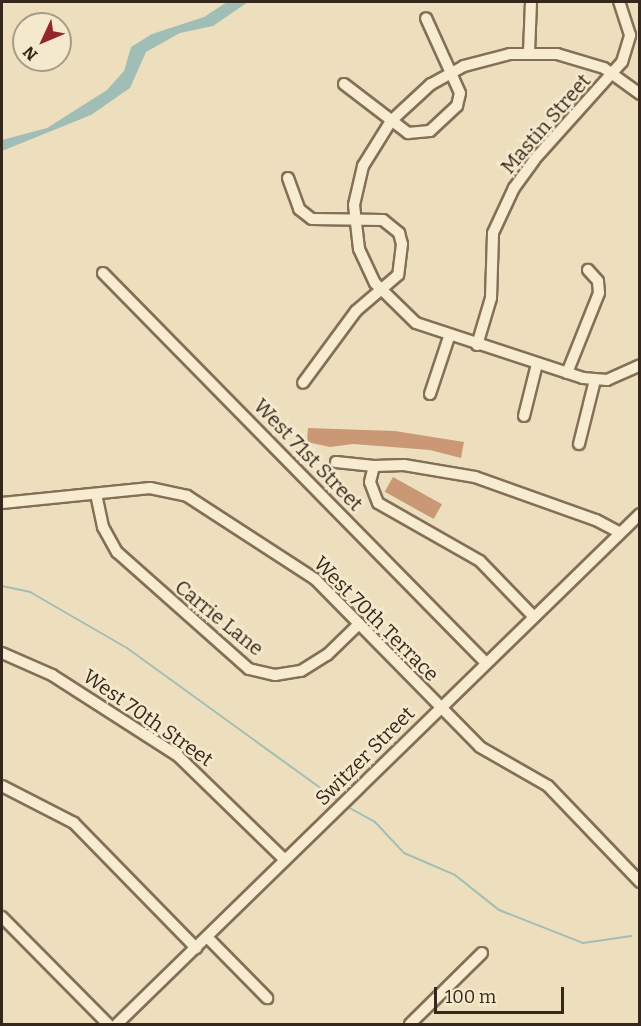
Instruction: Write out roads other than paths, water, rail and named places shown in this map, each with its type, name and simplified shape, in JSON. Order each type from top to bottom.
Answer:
[{"type":"street","points":[[529,52],[531,2]]},
{"type":"street","name":"Mastin Street","points":[[477,345],[491,298],[492,241],[503,210],[534,160],[614,73],[629,49],[630,36],[619,2]]},
{"type":"street","points":[[345,84],[408,133],[430,131],[457,106],[460,93],[426,18]]},
{"type":"street","points":[[639,94],[614,73],[583,60],[529,52],[492,57],[452,71],[411,99],[392,121],[363,166],[355,221],[363,260],[381,291],[416,323],[449,337],[595,380],[621,377],[639,365]]},
{"type":"street","points":[[288,178],[299,208],[312,219],[384,220],[399,233],[401,267],[381,291],[356,311],[303,383]]},
{"type":"street","points":[[567,373],[599,293],[598,281],[588,270]]},
{"type":"street","name":"West 71st Street","points":[[103,273],[486,663]]},
{"type":"street","points":[[430,394],[449,337]]},
{"type":"street","points":[[524,416],[537,364]]},
{"type":"street","points":[[579,444],[595,380]]},
{"type":"street","points":[[336,462],[374,466],[404,465],[475,477],[596,520],[620,533]]},
{"type":"street","points":[[374,466],[370,482],[378,504],[489,566],[534,616]]},
{"type":"street","name":"West 70th Terrace","points":[[2,503],[162,488],[187,496],[302,568],[440,708],[495,759],[548,786],[639,882]]},
{"type":"street","name":"Carrie Lane","points":[[96,494],[103,526],[117,552],[249,669],[275,675],[301,671],[320,661],[359,624]]},
{"type":"street","name":"Switzer Street","points":[[117,1024],[639,514]]},
{"type":"street","name":"West 70th Street","points":[[2,653],[60,680],[178,756],[285,860]]},
{"type":"street","points":[[2,786],[74,823],[196,948]]},
{"type":"street","points":[[2,917],[108,1024]]},
{"type":"street","points":[[207,937],[267,998]]},
{"type":"street","points":[[410,1024],[482,953]]},
{"type":"water","points":[[227,2],[248,2],[213,26],[180,33],[146,52],[130,88],[91,115],[2,151],[2,140],[47,128],[107,90],[124,71],[131,47],[152,34],[204,17]]},
{"type":"waterway","points":[[2,586],[30,592],[127,648],[338,801]]},
{"type":"waterway","points":[[346,806],[375,822],[404,853],[455,875],[499,910],[583,943],[631,936]]}]
